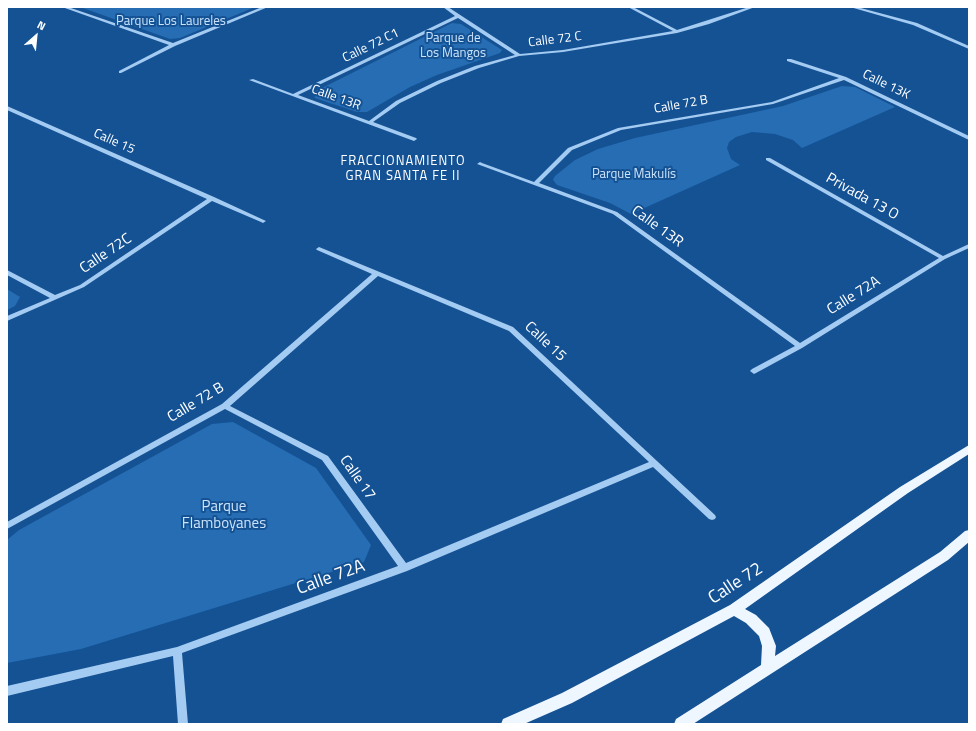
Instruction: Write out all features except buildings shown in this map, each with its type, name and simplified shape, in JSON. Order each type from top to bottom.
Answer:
[{"type":"main road","name":"Calle 72","points":[[508,724],[567,698],[734,609],[904,490],[969,449]]},
{"type":"main road","points":[[681,724],[768,667],[944,556],[969,535]]},
{"type":"main road","points":[[734,609],[751,619],[764,632],[769,646],[768,667]]},
{"type":"street","points":[[64,7],[173,45]]},
{"type":"street","points":[[121,72],[173,45],[266,7]]},
{"type":"street","points":[[444,7],[519,55]]},
{"type":"street","points":[[630,7],[677,32]]},
{"type":"street","name":"Calle 72 C","points":[[369,123],[398,102],[439,82],[477,67],[519,55],[564,51],[677,32],[753,7]]},
{"type":"street","points":[[852,7],[915,24],[969,48]]},
{"type":"street","name":"Calle 72 C1","points":[[294,95],[458,16]]},
{"type":"street","name":"Calle 13K","points":[[790,60],[844,78],[969,138]]},
{"type":"street","name":"Calle 72 B","points":[[535,184],[570,149],[620,129],[772,103],[844,78]]},
{"type":"street","name":"Calle 13R","points":[[251,80],[414,139]]},
{"type":"street","name":"Calle 15","points":[[7,108],[263,220]]},
{"type":"street","name":"Privada 13 O","points":[[768,159],[943,258]]},
{"type":"street","name":"Calle 13R","points":[[480,164],[615,213],[800,346]]},
{"type":"street","name":"Calle 72C","points":[[7,319],[82,286],[212,198]]},
{"type":"street","name":"Calle 72A","points":[[754,371],[800,346],[943,258],[969,246]]},
{"type":"street","name":"Calle 15","points":[[319,249],[511,329],[712,517]]},
{"type":"street","points":[[7,272],[54,298]]},
{"type":"street","name":"Calle 72 B","points":[[7,526],[225,406],[377,273]]},
{"type":"street","name":"Calle 17","points":[[225,406],[326,458],[404,568]]},
{"type":"street","name":"Calle 72A","points":[[7,691],[177,651],[404,568],[655,463]]},
{"type":"street","points":[[177,651],[183,724]]},
{"type":"green space","name":"Parque Los Laureles","points":[[80,7],[255,7],[180,38],[170,39]]},
{"type":"green space","name":"Parque de Los Mangos","points":[[452,23],[461,24],[502,50],[500,53],[437,75],[410,87],[367,112],[357,112],[315,98],[314,92]]},
{"type":"green space","name":"Parque Makulís","points":[[842,86],[855,87],[895,107],[802,148],[793,140],[775,134],[752,132],[736,137],[729,142],[727,148],[731,159],[740,165],[631,214],[610,203],[557,185],[553,180],[555,176],[575,160],[598,149],[635,138],[783,106]]},
{"type":"green space","points":[[7,289],[20,297],[15,306],[7,310]]},
{"type":"green space","name":"Parque Flamboyanes","points":[[233,422],[316,468],[371,545],[364,562],[81,649],[7,663],[7,540],[19,530],[212,424]]},
{"type":"district","name":"FRACCIONAMIENTO GRAN SANTA FE II","points":[[403,170]]}]
